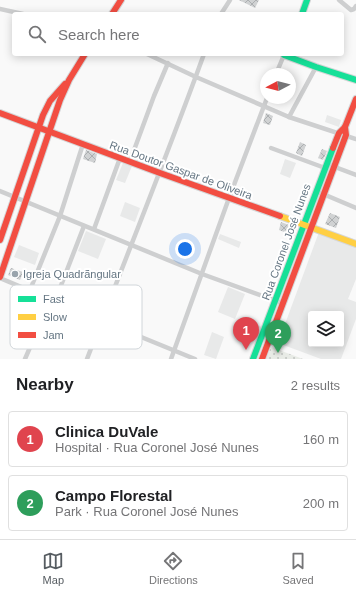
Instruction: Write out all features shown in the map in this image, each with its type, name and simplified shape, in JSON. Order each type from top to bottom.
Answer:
[{"type":"street","points":[[113,12],[121,0]]},
{"type":"street","points":[[222,12],[230,0]]},
{"type":"street","points":[[303,12],[307,0]]},
{"type":"street","points":[[339,0],[351,10],[356,6]]},
{"type":"street","points":[[0,8],[15,12]]},
{"type":"street","points":[[18,285],[0,278],[60,100],[69,80],[84,56]]},
{"type":"street","points":[[152,56],[289,118],[356,139]]},
{"type":"street","points":[[116,285],[160,173],[203,56]]},
{"type":"street","points":[[278,68],[282,56]]},
{"type":"street","points":[[288,56],[356,80]]},
{"type":"street","points":[[130,161],[168,63]]},
{"type":"street","points":[[289,118],[316,67]]},
{"type":"street","points":[[0,240],[38,128],[50,101],[69,80]]},
{"type":"street","points":[[346,135],[345,126],[356,99]]},
{"type":"street","points":[[171,359],[264,106]]},
{"type":"street","name":"Rua Doutor Gaspar de Oliveira","points":[[0,114],[356,244]]},
{"type":"street","name":"Rua Coronel José Nunes","points":[[262,359],[279,302],[316,191],[339,133],[345,126]]},
{"type":"street","name":"Rua Coronel José Nunes","points":[[253,359],[311,227],[346,135]]},
{"type":"street","points":[[32,285],[60,216],[83,144]]},
{"type":"street","points":[[271,148],[356,175]]},
{"type":"street","points":[[94,229],[120,158]]},
{"type":"street","points":[[0,191],[202,274],[279,302]]},
{"type":"street","points":[[316,191],[356,208]]},
{"type":"street","points":[[59,285],[84,226]]},
{"type":"street","points":[[142,338],[195,359]]},
{"type":"street","points":[[25,359],[30,349]]},
{"type":"street","points":[[87,359],[91,349]]},
{"type":"shaded area","points":[[327,115],[341,120],[339,127],[325,122]]},
{"type":"shaded area","points":[[285,159],[296,163],[290,178],[280,174]]},
{"type":"shaded area","points":[[123,163],[132,166],[125,183],[116,180]]},
{"type":"shaded area","points":[[125,202],[140,208],[135,222],[120,216]]},
{"type":"shaded area","points":[[86,231],[106,239],[98,259],[78,251]]},
{"type":"shaded area","points":[[319,232],[356,247],[356,279],[348,299],[356,302],[356,319],[341,359],[321,359],[278,343]]},
{"type":"shaded area","points":[[220,234],[241,242],[239,248],[218,239]]},
{"type":"shaded area","points":[[19,245],[39,253],[35,265],[14,257]]},
{"type":"shaded area","points":[[228,287],[245,294],[235,319],[218,312]]},
{"type":"shaded area","points":[[246,321],[262,327],[259,334],[244,328]]},
{"type":"shaded area","points":[[212,332],[224,337],[216,359],[204,355]]},
{"type":"shaded area","points":[[271,347],[303,359],[266,359]]},
{"type":"building","points":[[239,0],[259,0],[255,8]]},
{"type":"building","points":[[266,113],[273,116],[270,125],[263,123]]},
{"type":"building","points":[[300,142],[306,145],[302,156],[296,153]]},
{"type":"building","points":[[322,149],[327,151],[323,160],[318,158]]},
{"type":"building","points":[[86,150],[97,154],[95,163],[83,159]]},
{"type":"building","points":[[330,213],[340,217],[336,228],[325,224]]},
{"type":"building","points":[[281,222],[297,228],[294,236],[279,230]]},
{"type":"building","name":"Igreja Quadrãngular","points":[[11,268],[23,272],[20,280],[8,275]]},
{"type":"traffic: fast","points":[[303,12],[307,0]]},
{"type":"traffic: fast","points":[[287,56],[356,80]]},
{"type":"traffic: fast","points":[[253,359],[333,148]]},
{"type":"traffic: slow","points":[[280,216],[356,244]]},
{"type":"traffic: jam","points":[[113,12],[121,0]]},
{"type":"traffic: jam","points":[[0,277],[60,100],[69,80],[84,56]]},
{"type":"traffic: jam","points":[[0,240],[43,115],[50,101],[65,84]]},
{"type":"traffic: jam","points":[[333,148],[339,133],[345,127],[356,99]]},
{"type":"traffic: jam","points":[[0,113],[280,216]]},
{"type":"traffic: jam","points":[[262,359],[346,135],[345,127]]},
{"type":"place","name":"Igreja Quadrãngular","points":[[15,274]]},
{"type":"place","name":"Clinica DuVale","points":[[246,350]]},
{"type":"place","name":"Campo Florestal","points":[[278,353]]}]
